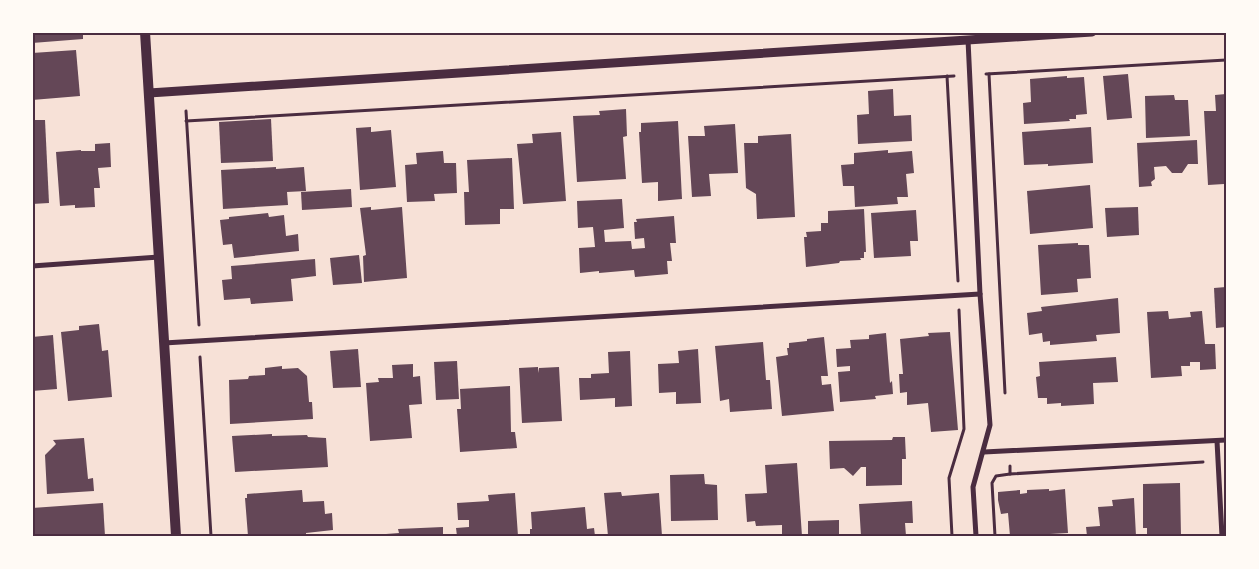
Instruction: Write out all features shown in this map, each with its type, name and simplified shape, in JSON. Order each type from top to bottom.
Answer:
[{"type":"main road","points":[[145,32],[176,536]]},
{"type":"street","points":[[149,93],[1092,32]]},
{"type":"street","points":[[968,40],[980,294],[990,425],[973,488],[976,536]]},
{"type":"street","points":[[32,266],[159,257]]},
{"type":"street","points":[[164,343],[980,294]]},
{"type":"street","points":[[984,452],[1226,440]]},
{"type":"street","points":[[1217,441],[1222,536]]},
{"type":"path","points":[[186,121],[1226,60]]},
{"type":"path","points":[[989,74],[1006,402]]},
{"type":"path","points":[[947,76],[960,313],[964,429],[949,478],[952,536]]},
{"type":"path","points":[[186,111],[211,536]]},
{"type":"path","points":[[950,314],[960,313]]},
{"type":"path","points":[[1009,450],[1010,474]]},
{"type":"path","points":[[995,536],[992,483],[996,476],[1218,461]]},
{"type":"building","points":[[32,32],[83,32],[83,39],[32,43]]},
{"type":"building","points":[[76,50],[80,96],[32,100],[32,53]]},
{"type":"building","points":[[1128,74],[1132,118],[1107,120],[1103,76]]},
{"type":"building","points":[[1067,76],[1067,78],[1084,77],[1087,114],[1076,115],[1076,119],[1069,119],[1070,121],[1024,124],[1023,103],[1031,102],[1030,79]]},
{"type":"building","points":[[893,89],[894,116],[911,115],[912,141],[858,144],[857,115],[869,114],[868,91]]},
{"type":"building","points":[[1226,94],[1226,175],[1224,176],[1224,184],[1208,185],[1204,111],[1216,111],[1215,95]]},
{"type":"building","points":[[1174,95],[1175,100],[1188,100],[1190,136],[1146,138],[1145,96]]},
{"type":"building","points":[[626,109],[627,136],[623,137],[626,179],[577,182],[573,116],[600,115],[599,111]]},
{"type":"building","points":[[271,119],[273,161],[221,163],[219,122]]},
{"type":"building","points":[[32,120],[45,120],[49,203],[32,204]]},
{"type":"building","points":[[678,121],[682,199],[658,201],[658,182],[642,183],[639,132],[641,132],[641,123]]},
{"type":"building","points":[[735,124],[738,173],[709,174],[711,196],[692,197],[688,136],[705,136],[704,126]]},
{"type":"building","points":[[371,127],[371,132],[391,130],[396,187],[360,190],[356,128]]},
{"type":"building","points":[[1091,127],[1093,163],[1048,166],[1048,164],[1024,165],[1022,132]]},
{"type":"building","points":[[561,132],[566,201],[523,204],[517,144],[533,143],[532,134]]},
{"type":"building","points":[[791,134],[795,217],[757,219],[756,194],[746,188],[744,143],[758,143],[758,136]]},
{"type":"building","points":[[1197,140],[1198,164],[1188,164],[1182,173],[1172,173],[1166,166],[1154,167],[1155,179],[1151,182],[1152,186],[1139,187],[1137,143]]},
{"type":"building","points":[[110,143],[111,167],[98,168],[100,188],[94,188],[95,207],[75,208],[75,205],[60,206],[56,152],[95,151],[95,144]]},
{"type":"building","points":[[888,150],[888,153],[912,151],[914,173],[906,174],[908,197],[897,197],[898,204],[855,207],[854,186],[843,186],[841,165],[854,164],[854,153]]},
{"type":"building","points":[[443,151],[444,163],[456,163],[457,193],[434,194],[435,201],[407,202],[405,165],[417,164],[416,153]]},
{"type":"building","points":[[512,158],[514,209],[500,209],[500,224],[465,225],[464,192],[469,192],[467,160]]},
{"type":"building","points":[[276,167],[276,169],[304,167],[306,191],[287,192],[288,205],[223,209],[221,170]]},
{"type":"building","points":[[1090,185],[1093,228],[1030,234],[1027,191]]},
{"type":"building","points":[[351,189],[352,207],[302,210],[301,192]]},
{"type":"building","points":[[622,199],[624,228],[604,230],[605,242],[631,241],[632,249],[645,248],[644,238],[635,239],[634,222],[637,222],[636,219],[674,216],[676,243],[670,243],[672,261],[667,261],[668,274],[635,277],[634,270],[580,273],[579,248],[595,247],[593,227],[578,228],[577,201]]},
{"type":"building","points":[[371,207],[371,210],[402,207],[407,278],[364,282],[363,256],[366,255],[360,208]]},
{"type":"building","points":[[1138,207],[1139,235],[1107,237],[1105,208]]},
{"type":"building","points":[[864,209],[866,252],[864,252],[864,258],[860,258],[861,260],[840,261],[839,263],[806,267],[804,237],[807,237],[806,232],[821,231],[821,223],[828,223],[828,211]]},
{"type":"building","points":[[916,210],[918,241],[910,241],[911,256],[874,258],[871,213]]},
{"type":"building","points":[[268,213],[269,217],[284,215],[286,236],[298,234],[299,251],[234,258],[232,244],[223,245],[220,220],[229,219],[229,217]]},
{"type":"building","points":[[1078,243],[1078,245],[1089,245],[1091,278],[1077,279],[1078,292],[1041,295],[1038,245]]},
{"type":"building","points":[[359,255],[362,283],[333,285],[330,258]]},
{"type":"building","points":[[315,259],[316,276],[291,279],[293,301],[251,304],[250,298],[224,300],[222,280],[232,279],[231,266]]},
{"type":"building","points":[[1226,287],[1226,327],[1216,328],[1214,288]]},
{"type":"building","points":[[1118,298],[1120,333],[1096,335],[1097,341],[1050,345],[1050,341],[1043,342],[1042,333],[1029,335],[1027,313],[1042,311],[1041,307]]},
{"type":"building","points":[[1168,311],[1169,319],[1191,317],[1190,312],[1202,311],[1205,344],[1215,344],[1216,369],[1200,370],[1200,362],[1190,362],[1190,366],[1181,366],[1182,376],[1151,378],[1147,312]]},
{"type":"building","points":[[99,324],[102,351],[108,350],[112,397],[68,401],[61,332],[79,330],[79,326]]},
{"type":"building","points":[[950,332],[958,430],[931,432],[928,403],[907,405],[907,392],[900,393],[899,374],[903,374],[900,339],[929,336],[928,333]]},
{"type":"building","points":[[886,333],[890,383],[892,381],[893,394],[875,396],[876,399],[840,402],[838,372],[850,371],[850,366],[837,367],[836,349],[851,348],[850,340],[869,339],[869,335]]},
{"type":"building","points":[[53,335],[57,389],[32,391],[32,337]]},
{"type":"building","points":[[824,337],[828,376],[821,376],[822,385],[831,384],[834,411],[782,416],[776,357],[788,355],[787,348],[789,348],[789,343]]},
{"type":"building","points":[[763,342],[766,380],[770,380],[772,409],[730,412],[729,399],[720,401],[715,346]]},
{"type":"building","points":[[358,349],[361,387],[333,388],[330,351]]},
{"type":"building","points":[[698,349],[701,403],[676,404],[676,392],[659,393],[658,364],[679,363],[678,351]]},
{"type":"building","points":[[630,351],[632,406],[615,407],[615,398],[580,400],[579,378],[591,378],[591,374],[609,373],[608,352]]},
{"type":"building","points":[[1116,357],[1118,382],[1093,383],[1094,404],[1061,406],[1061,403],[1047,404],[1047,398],[1038,398],[1036,377],[1040,376],[1039,362]]},
{"type":"building","points":[[457,361],[459,399],[436,400],[434,362]]},
{"type":"building","points":[[413,364],[413,377],[420,376],[422,404],[409,405],[412,438],[370,441],[366,383],[379,382],[378,378],[393,378],[392,365]]},
{"type":"building","points":[[282,366],[282,369],[298,368],[307,376],[309,402],[312,402],[313,419],[230,424],[229,380],[248,379],[249,376],[265,375],[265,368]]},
{"type":"building","points":[[538,367],[538,373],[539,368],[559,367],[562,421],[522,423],[519,368]]},
{"type":"building","points":[[510,386],[511,432],[515,432],[517,448],[460,452],[457,409],[461,409],[460,389]]},
{"type":"building","points":[[272,434],[272,436],[307,435],[308,437],[326,438],[328,467],[235,472],[232,436]]},
{"type":"building","points":[[893,437],[905,437],[906,459],[902,459],[902,485],[866,486],[866,467],[861,467],[853,476],[844,468],[830,469],[829,441],[892,440]]},
{"type":"building","points":[[84,438],[88,479],[93,478],[94,491],[47,494],[45,455],[56,444],[53,440]]},
{"type":"building","points":[[797,463],[802,536],[782,536],[782,525],[756,526],[755,521],[747,522],[745,494],[767,493],[765,465]]},
{"type":"building","points":[[704,474],[705,484],[717,485],[718,520],[671,521],[670,475]]},
{"type":"building","points":[[1180,483],[1181,536],[1147,536],[1147,528],[1143,528],[1143,484]]},
{"type":"building","points":[[1049,489],[1049,491],[1065,489],[1068,533],[1050,534],[1050,536],[1010,536],[1008,513],[1001,514],[998,492],[1020,490],[1020,494],[1027,493],[1027,490]]},
{"type":"building","points":[[302,490],[303,502],[324,501],[325,514],[332,513],[333,530],[306,533],[306,536],[248,536],[245,498],[247,498],[247,494]]},
{"type":"building","points":[[621,492],[622,496],[659,493],[662,536],[608,536],[604,493]]},
{"type":"building","points":[[515,493],[518,536],[457,536],[456,528],[469,527],[469,520],[458,520],[457,503],[489,501],[488,495]]},
{"type":"building","points":[[1134,498],[1136,536],[1087,536],[1086,527],[1100,526],[1098,507],[1113,506],[1112,500]]},
{"type":"building","points":[[912,501],[913,523],[905,523],[906,536],[861,536],[859,504]]},
{"type":"building","points":[[103,503],[105,536],[32,536],[32,508]]},
{"type":"building","points":[[585,507],[587,529],[594,528],[595,536],[530,536],[530,529],[532,529],[531,512]]},
{"type":"building","points":[[839,520],[839,536],[808,536],[808,521]]},
{"type":"building","points":[[443,527],[443,536],[386,536],[386,534],[399,533],[398,529]]}]
